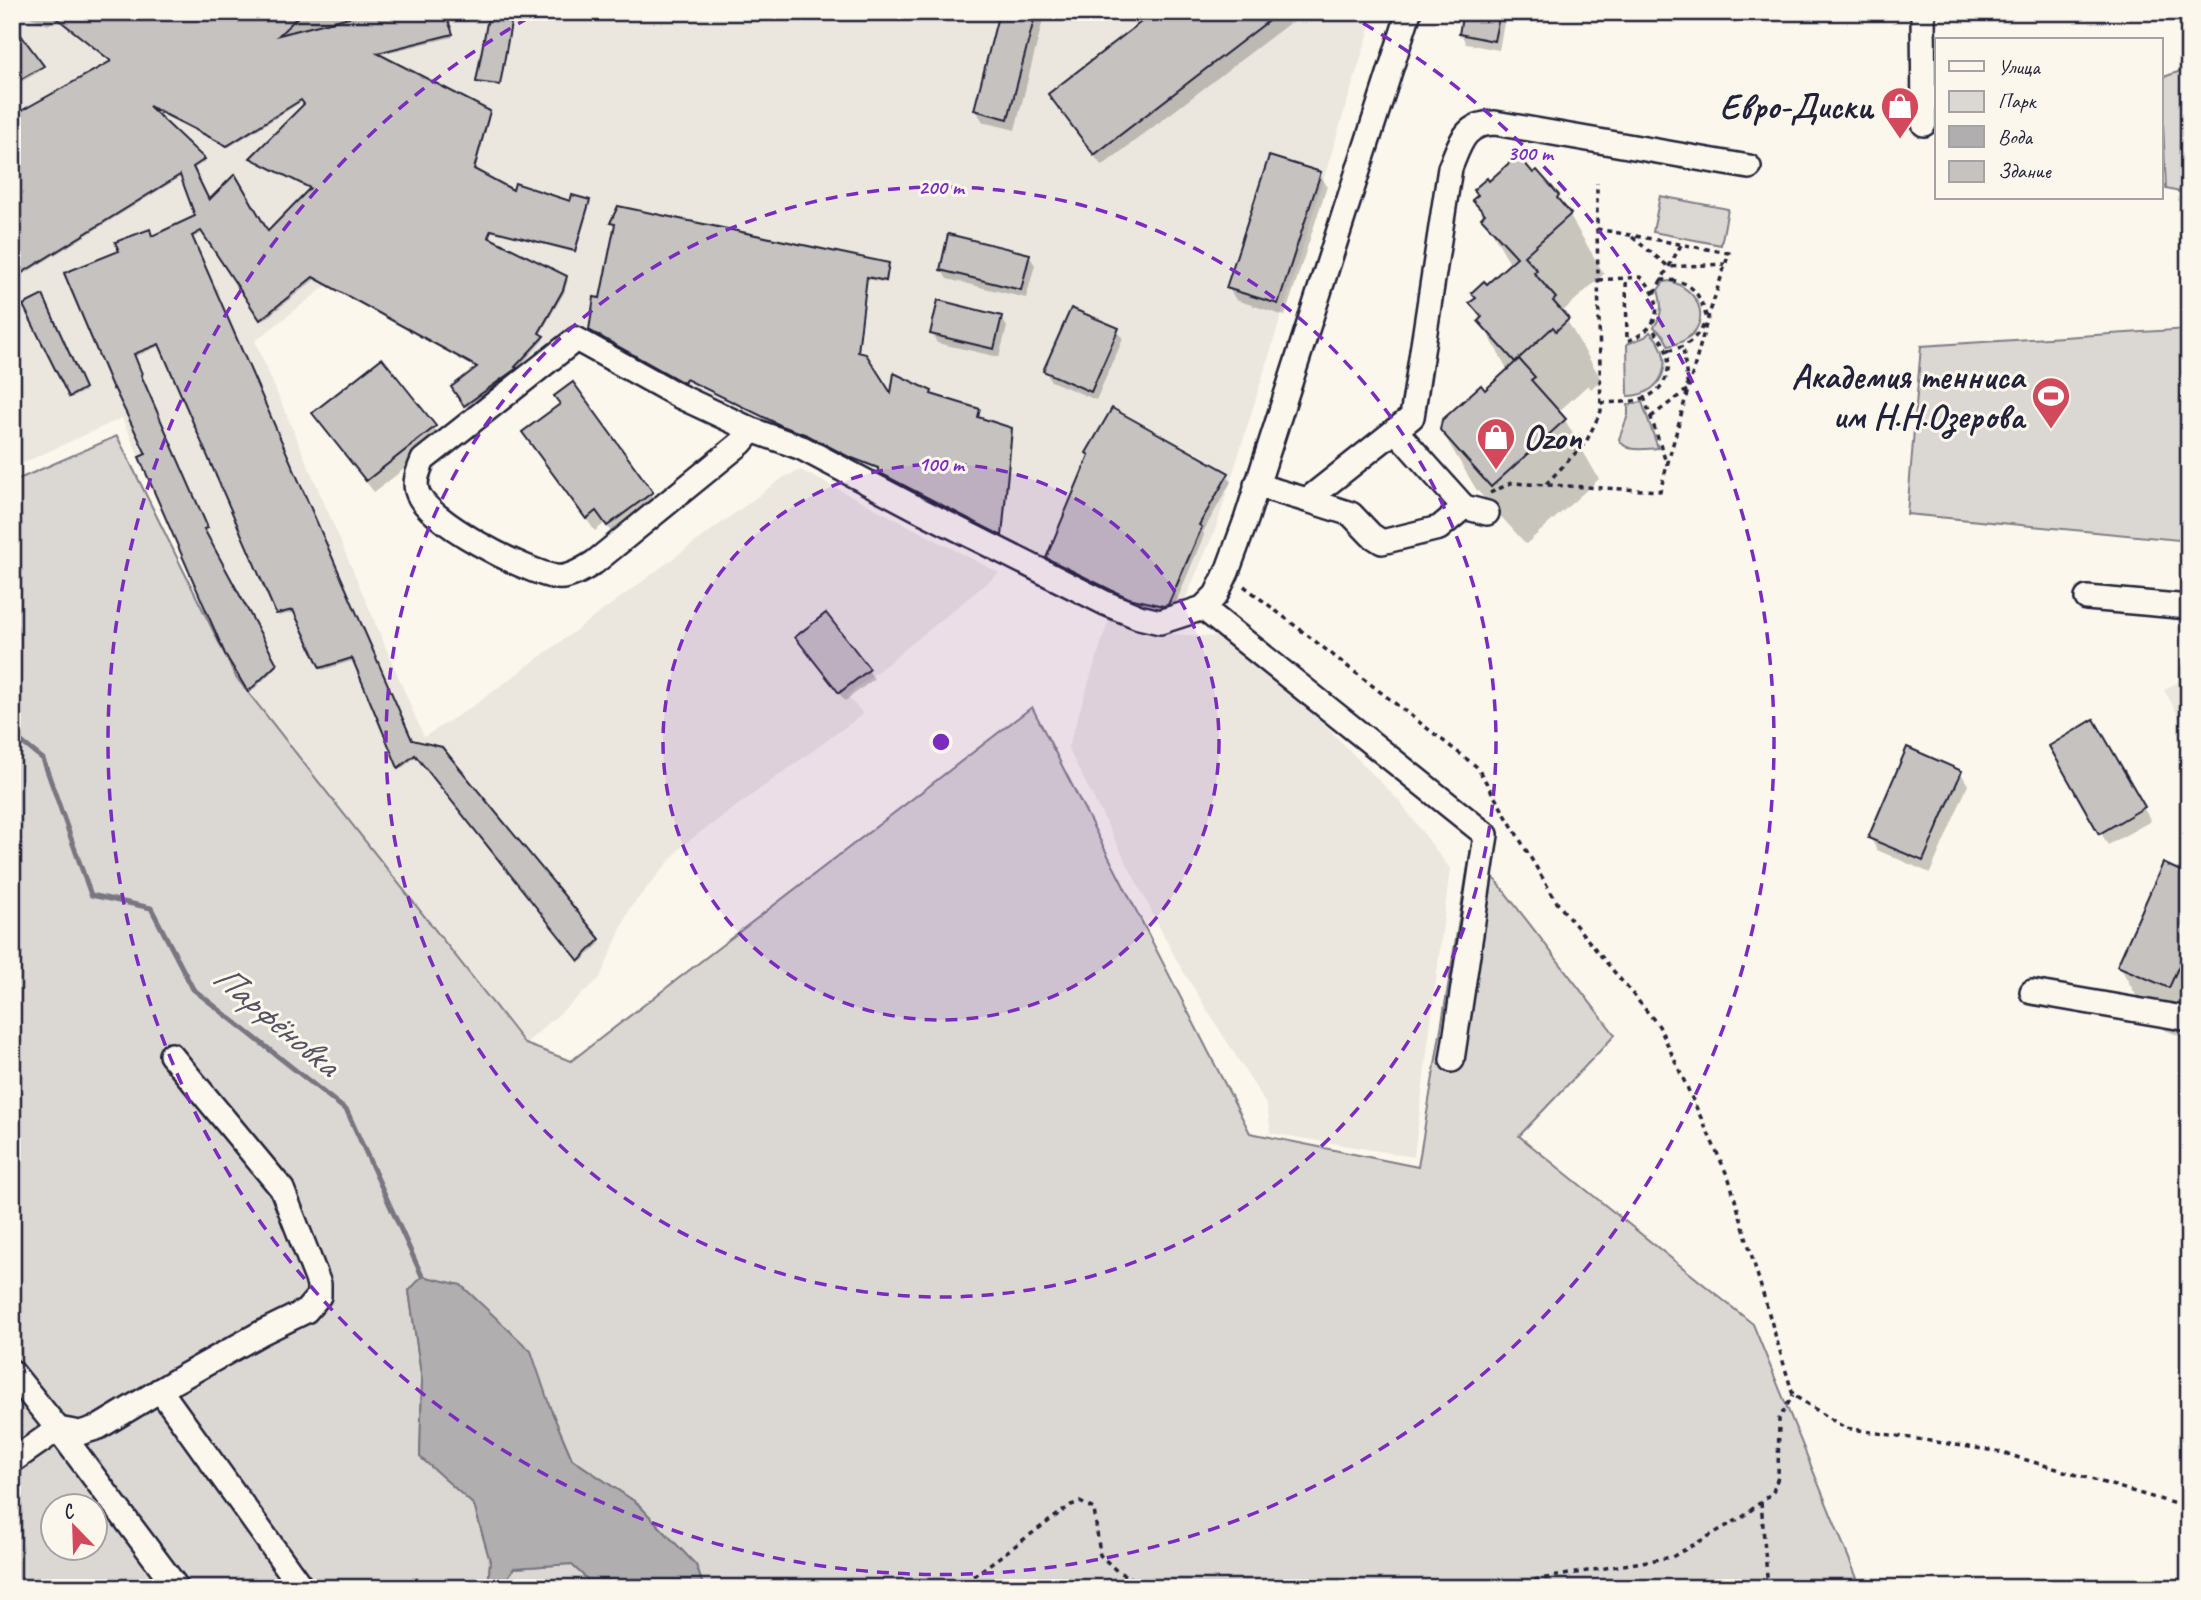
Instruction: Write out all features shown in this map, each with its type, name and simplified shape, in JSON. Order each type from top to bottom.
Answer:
[{"type":"street","points":[[752,430],[741,443],[595,562],[574,574],[558,578],[477,544],[435,516],[417,493],[416,477],[423,460],[576,340],[679,396],[752,430],[802,448],[1105,603],[1139,617],[1160,622],[1203,608],[1216,595],[1227,572],[1409,12]]},
{"type":"street","points":[[1923,12],[1924,124]]},
{"type":"street","points":[[1307,500],[1412,417],[1450,168],[1460,142],[1469,130],[1485,123],[1494,123],[1749,167]]},
{"type":"street","points":[[1395,430],[1464,507],[1487,513]]},
{"type":"street","points":[[1256,485],[1351,514],[1371,535],[1382,542],[1439,528],[1464,507]]},
{"type":"street","points":[[2087,598],[2189,607]]},
{"type":"street","points":[[1203,608],[1486,835],[1452,1060]]},
{"type":"street","points":[[2032,992],[2189,1019]]},
{"type":"street","points":[[12,1461],[58,1429],[80,1433],[99,1427],[261,1333],[306,1311],[319,1296],[319,1284],[282,1189],[171,1055]]},
{"type":"street","points":[[12,1372],[177,1588]]},
{"type":"street","points":[[160,1390],[302,1588]]},
{"type":"path","points":[[1545,485],[1586,442],[1601,411],[1597,183]]},
{"type":"path","points":[[1511,483],[1660,491],[1728,253],[1597,229]]},
{"type":"path","points":[[1631,235],[1668,267],[1725,264]]},
{"type":"path","points":[[1654,293],[1681,245]]},
{"type":"path","points":[[1598,280],[1626,277],[1641,277],[1654,293],[1657,313],[1650,328],[1641,336],[1628,341],[1626,277]]},
{"type":"path","points":[[1661,279],[1682,281],[1690,286],[1702,301],[1707,321],[1695,338],[1682,347],[1668,350]]},
{"type":"path","points":[[1601,403],[1644,397],[1652,394],[1661,385],[1667,374],[1668,350],[1661,338],[1650,328]]},
{"type":"path","points":[[1682,347],[1688,389]]},
{"type":"path","points":[[1651,417],[1688,389]]},
{"type":"path","points":[[1644,397],[1667,466]]},
{"type":"path","points":[[1227,572],[1477,767],[1558,904],[1659,1026],[1730,1179],[1793,1395],[1845,1428],[1996,1451],[2189,1508]]},
{"type":"path","points":[[1485,1588],[1672,1557],[1744,1516],[1773,1492],[1778,1476],[1779,1419],[1793,1395]]},
{"type":"path","points":[[957,1588],[1071,1505],[1080,1502],[1094,1509],[1100,1555],[1118,1572],[1155,1588]]},
{"type":"path","points":[[1761,1502],[1768,1588]]},
{"type":"shaded area","points":[[12,12],[1375,12],[1216,528],[1170,634],[1218,637],[1256,655],[1401,803],[1450,869],[1414,1157],[1271,1133],[1267,1106],[1178,963],[1068,748],[1109,619],[559,336],[475,402],[465,387],[492,368],[330,283],[255,341],[424,737],[476,704],[784,477],[801,470],[999,573],[847,696],[863,714],[683,845],[630,908],[600,978],[525,1044],[236,677],[122,418],[12,468]]},
{"type":"shaded area","points":[[2189,676],[2189,734],[2164,690]]},
{"type":"green space","points":[[2189,68],[2189,194],[2166,189],[2162,78]]},
{"type":"green space","points":[[1660,196],[1728,209],[1721,245],[1653,232]]},
{"type":"green space","points":[[1670,281],[1692,295],[1700,315],[1693,333],[1683,341],[1669,346],[1663,335],[1654,327],[1661,309],[1658,290],[1664,282]]},
{"type":"green space","name":"Академия тенниса им Н.Н.Озерова","points":[[2189,329],[2189,541],[1907,514],[1921,346]]},
{"type":"green space","points":[[1650,332],[1663,352],[1663,373],[1659,382],[1651,389],[1628,396],[1627,344],[1645,337]]},
{"type":"green space","points":[[1642,402],[1658,448],[1630,448],[1619,439],[1628,415],[1628,405]]},
{"type":"green space","points":[[117,436],[236,677],[525,1044],[571,1061],[1032,707],[1250,1133],[1418,1167],[1471,848],[1615,1035],[1519,1136],[1753,1324],[1861,1588],[704,1588],[696,1565],[637,1503],[572,1459],[551,1410],[409,1291],[422,1381],[420,1456],[474,1505],[490,1561],[488,1588],[12,1588],[12,482]]},
{"type":"green space","points":[[571,1564],[597,1588],[501,1588],[514,1568]]},
{"type":"water","points":[[422,1276],[461,1285],[531,1351],[551,1410],[572,1459],[637,1503],[696,1565],[704,1588],[597,1588],[571,1564],[514,1568],[501,1588],[488,1588],[490,1561],[474,1505],[420,1457],[422,1381],[409,1291]]},
{"type":"building","points":[[49,12],[87,12],[93,17],[99,12],[303,12],[279,35],[369,12],[445,12],[453,34],[377,53],[490,111],[474,169],[513,190],[515,183],[570,201],[572,195],[590,200],[575,251],[491,230],[488,237],[567,276],[563,290],[539,333],[544,336],[515,367],[517,368],[464,406],[451,387],[477,367],[313,277],[260,320],[201,231],[192,236],[412,740],[442,747],[600,939],[579,961],[415,755],[398,768],[352,658],[320,668],[293,610],[276,614],[159,344],[134,354],[141,375],[208,528],[204,529],[277,664],[248,692],[225,654],[139,457],[146,454],[113,389],[64,273],[119,251],[115,242],[150,229],[152,236],[195,216],[180,175],[12,279],[12,116],[111,61]],"holes":[[[301,100],[304,104],[250,158],[310,188],[268,231],[235,174],[209,200],[193,167],[205,159],[149,106],[227,146]]]},
{"type":"building","points":[[489,12],[513,12],[500,85],[476,82]]},
{"type":"building","points":[[999,12],[1036,12],[1008,119],[974,110]]},
{"type":"building","points":[[1154,12],[1280,12],[1094,155],[1048,94]]},
{"type":"building","points":[[1463,12],[1500,12],[1494,41],[1459,34]]},
{"type":"building","points":[[12,23],[44,66],[12,84]]},
{"type":"building","points":[[1518,155],[1533,173],[1537,170],[1559,195],[1557,198],[1571,214],[1524,256],[1537,270],[1534,273],[1556,298],[1553,301],[1569,319],[1556,331],[1553,327],[1515,362],[1478,321],[1482,317],[1469,303],[1476,298],[1471,293],[1484,281],[1487,284],[1517,257],[1481,218],[1485,214],[1472,200],[1478,195],[1473,190],[1487,178],[1489,181]]},
{"type":"building","points":[[1269,156],[1321,172],[1278,304],[1226,288]]},
{"type":"building","points":[[618,206],[889,263],[886,281],[867,277],[858,352],[866,354],[891,393],[894,373],[932,391],[931,394],[980,409],[978,417],[1012,428],[1002,536],[878,472],[878,468],[782,426],[686,379],[684,383],[589,330],[594,297],[600,298],[615,224],[610,223]]},
{"type":"building","points":[[948,234],[1030,254],[1021,290],[940,270]]},
{"type":"building","points":[[43,295],[85,388],[69,397],[23,305]]},
{"type":"building","points":[[938,300],[1002,316],[994,349],[930,334]]},
{"type":"building","points":[[1071,308],[1119,328],[1091,392],[1043,371]]},
{"type":"building","points":[[382,358],[436,426],[366,481],[312,413]]},
{"type":"building","points":[[1519,359],[1535,377],[1531,380],[1566,419],[1491,487],[1440,430],[1442,420],[1481,385],[1485,390]]},
{"type":"building","points":[[573,382],[653,492],[607,526],[596,511],[586,519],[522,432],[560,404],[554,396]]},
{"type":"building","points":[[1112,408],[1229,473],[1199,525],[1202,527],[1168,605],[1129,598],[1046,558],[1089,455],[1086,453]]},
{"type":"building","points":[[826,613],[870,669],[839,693],[795,637]]},
{"type":"building","points":[[2094,719],[2145,807],[2099,834],[2049,746]]},
{"type":"building","points":[[1907,747],[1962,771],[1923,861],[1868,838]]},
{"type":"building","points":[[2163,863],[2189,875],[2189,943],[2169,988],[2117,966]]},
{"type":"waterway","name":"Парфёновка","points":[[12,732],[43,759],[91,895],[151,908],[193,989],[347,1111],[422,1276]]},
{"type":"place","name":"Евро-Диски","points":[[1900,140]]},
{"type":"place","name":"Академия тенниса им Н.Н.Озерова","points":[[2051,430]]},
{"type":"place","name":"Ozon","points":[[1496,471]]}]
